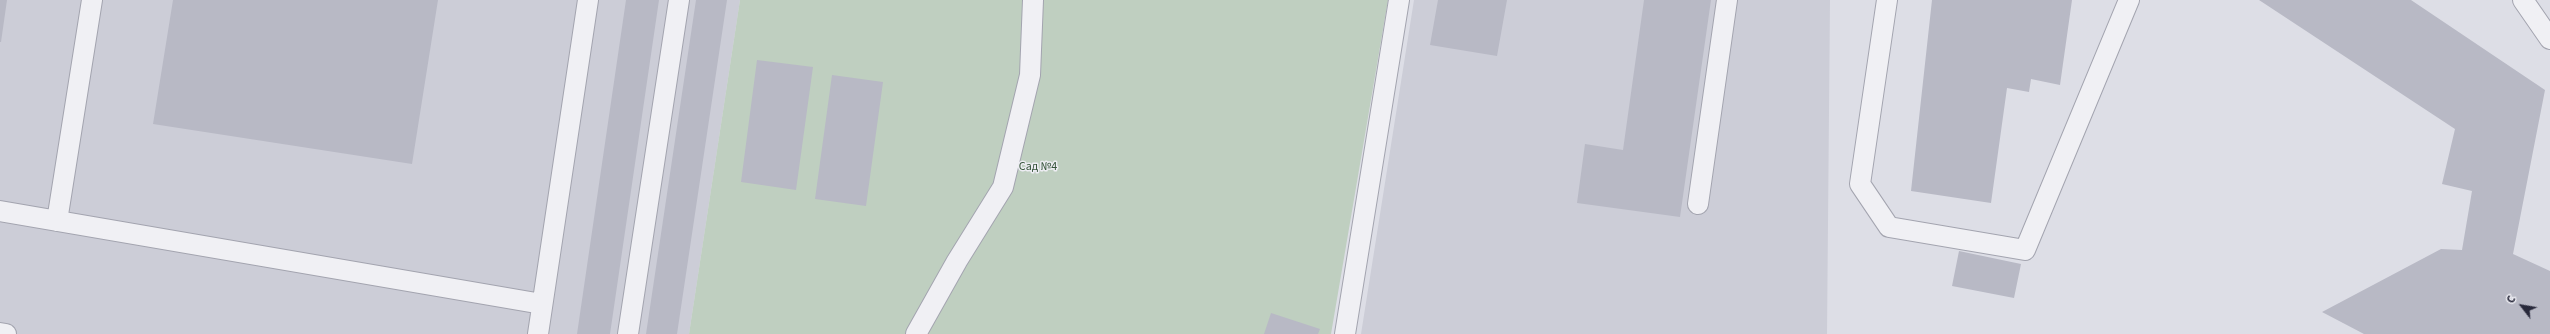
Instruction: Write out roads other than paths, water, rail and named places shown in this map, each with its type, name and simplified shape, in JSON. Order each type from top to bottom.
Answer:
[{"type":"lane","points":[[57,221],[92,0]]},
{"type":"lane","points":[[538,334],[588,0]]},
{"type":"lane","points":[[628,334],[679,0]]},
{"type":"lane","points":[[916,334],[957,261],[1004,187],[1030,76],[1033,0]]},
{"type":"lane","points":[[1345,334],[1399,0]]},
{"type":"lane","points":[[1698,204],[1727,0]]},
{"type":"lane","points":[[1887,0],[1860,184],[1889,227],[2026,250],[2129,0]]},
{"type":"lane","points":[[2523,0],[2550,39]]},
{"type":"lane","points":[[0,211],[542,304]]},
{"type":"lane","points":[[0,333],[6,334]]},
{"type":"park label","name":"Сад №4","points":[[1038,167]]}]
